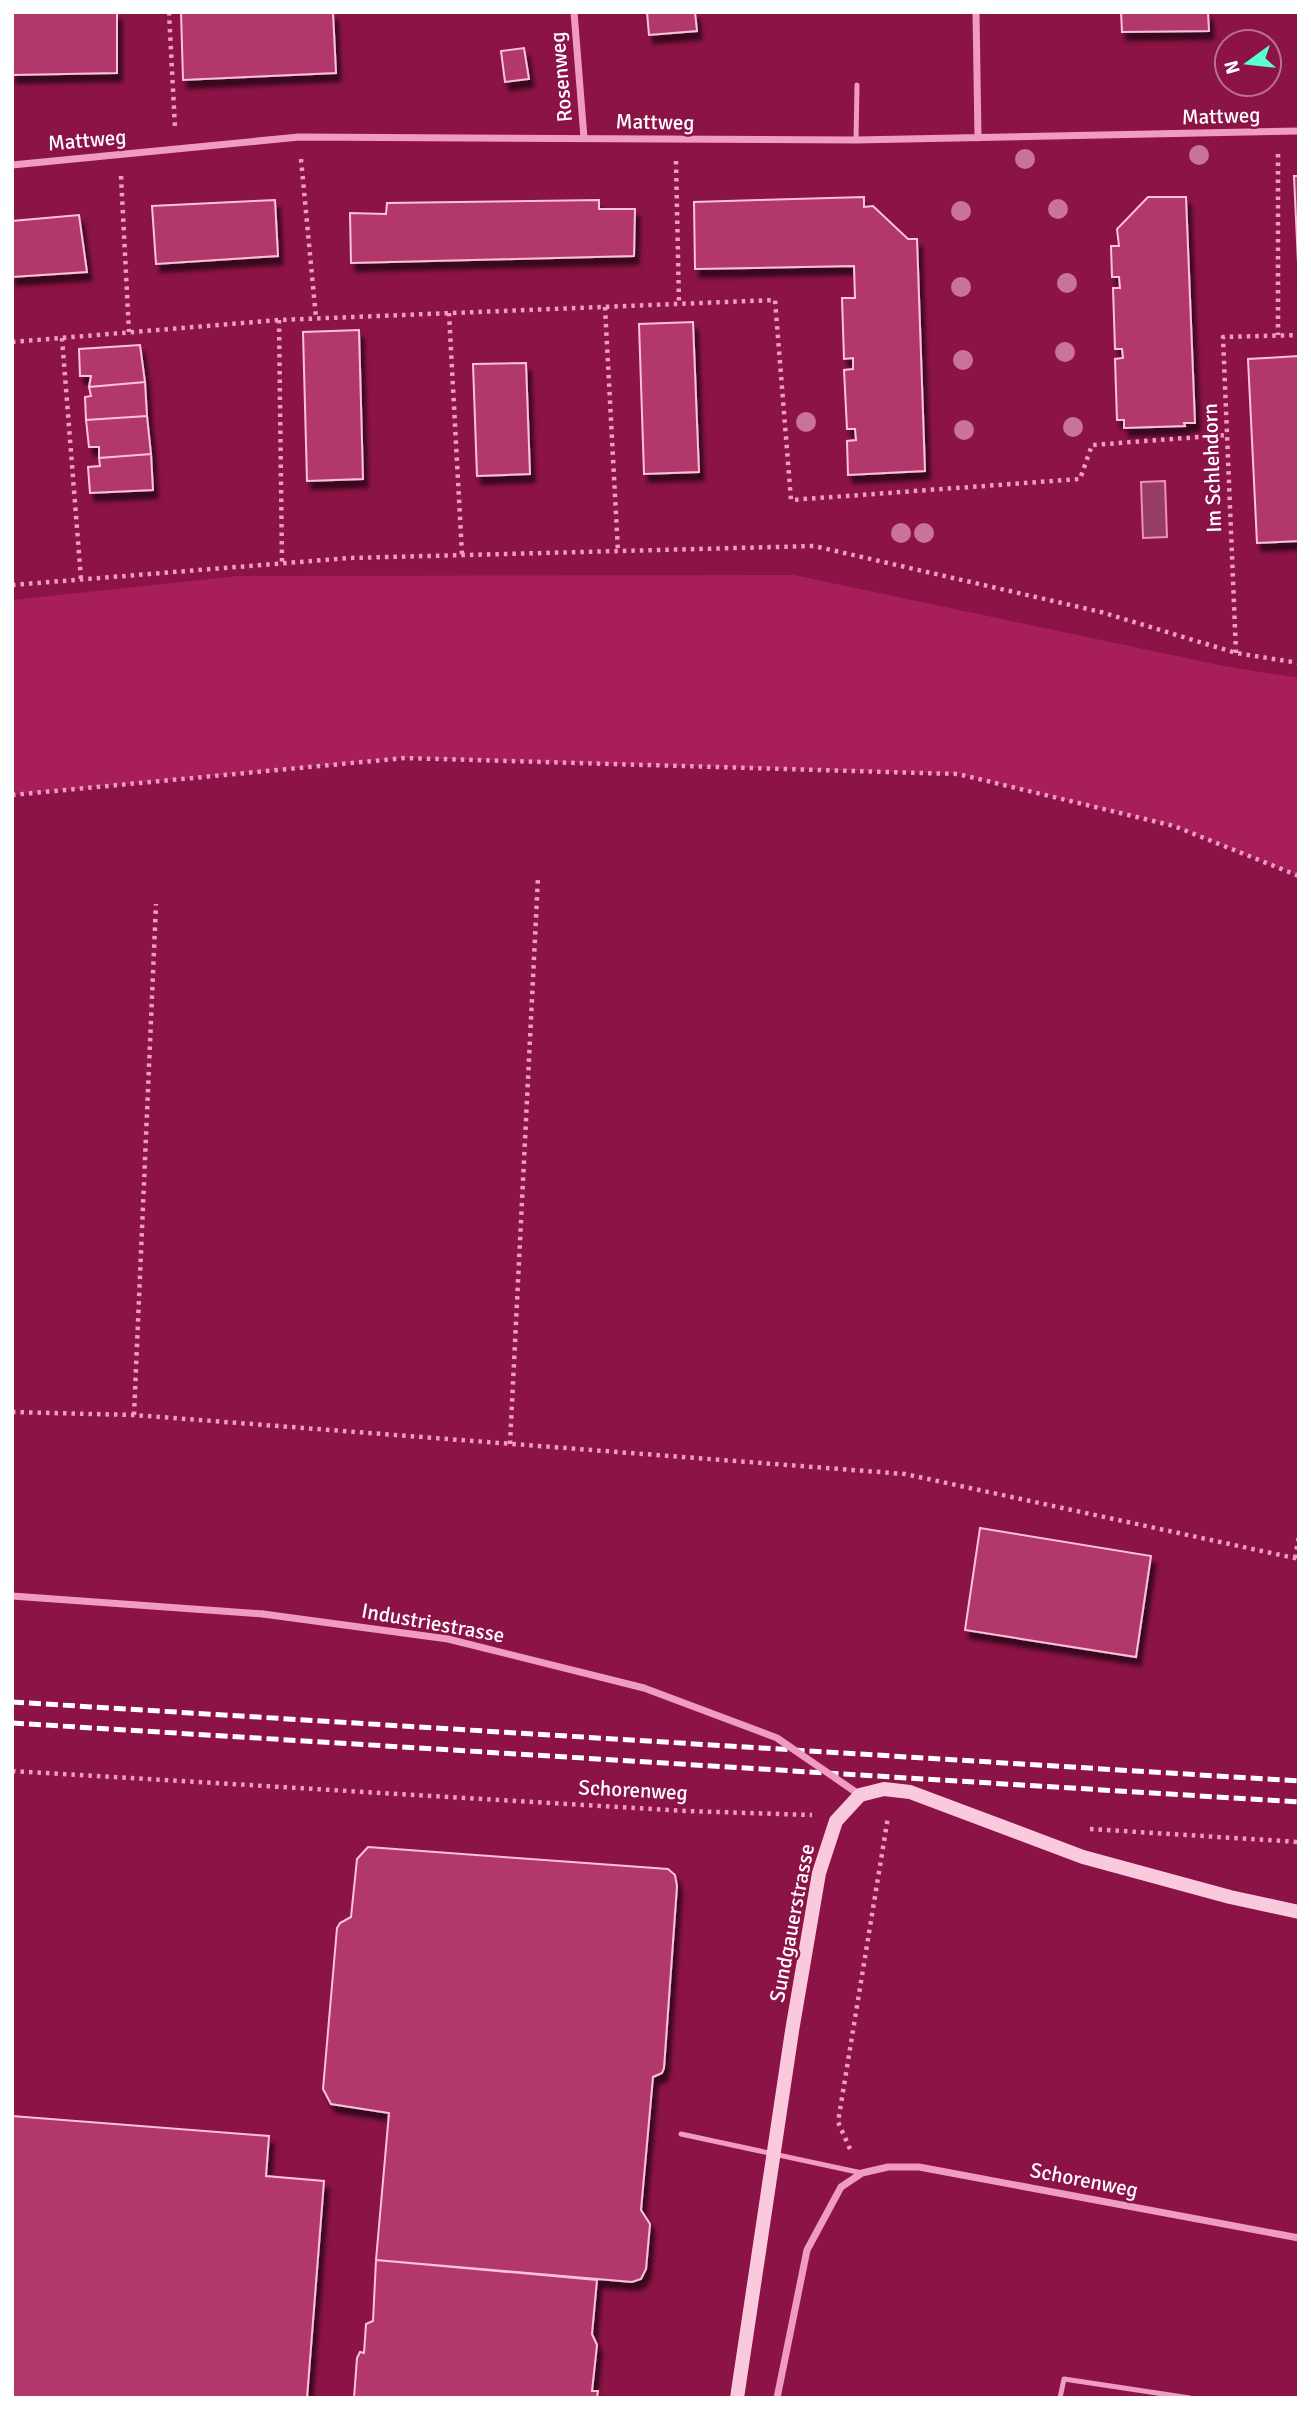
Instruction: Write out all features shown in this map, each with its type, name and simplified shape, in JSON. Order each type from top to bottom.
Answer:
[{"type":"main road","points":[[860,1795],[884,1789],[909,1792],[1083,1857],[1230,1897],[1299,1912]]},
{"type":"main road","name":"Sundgauerstrasse","points":[[737,2398],[792,2031],[819,1873],[836,1821],[860,1795]]},
{"type":"street","name":"Rosenweg","points":[[574,12],[584,138]]},
{"type":"street","points":[[976,12],[978,138]]},
{"type":"street","name":"Mattweg","points":[[12,165],[299,137],[856,140],[1299,131]]},
{"type":"street","name":"Industriestrasse","points":[[12,1596],[263,1615],[448,1639],[644,1688],[777,1738],[860,1795]]},
{"type":"street","name":"Schorenweg","points":[[862,2173],[888,2167],[919,2166],[1299,2238]]},
{"type":"street","points":[[777,2398],[807,2250],[841,2188],[862,2173]]},
{"type":"lane","points":[[856,140],[857,85]]},
{"type":"lane","name":"Schorenweg","points":[[681,2134],[862,2173]]},
{"type":"lane","points":[[1060,2398],[1064,2379],[1190,2398]]},
{"type":"path","points":[[169,12],[177,149]]},
{"type":"path","points":[[1278,132],[1278,335]]},
{"type":"path","points":[[299,137],[316,318]]},
{"type":"path","points":[[676,140],[679,304]]},
{"type":"path","points":[[120,155],[129,332]]},
{"type":"path","points":[[12,342],[279,320],[775,300],[791,500],[1080,479],[1092,445],[1226,435]]},
{"type":"path","points":[[605,307],[618,551]]},
{"type":"path","points":[[449,313],[462,555]]},
{"type":"path","points":[[279,320],[282,563]]},
{"type":"path","name":"Im Schlehdorn","points":[[1236,653],[1223,337],[1299,335]]},
{"type":"path","points":[[62,338],[81,579]]},
{"type":"path","points":[[12,585],[349,558],[814,546],[1101,612],[1236,653],[1299,663]]},
{"type":"path","points":[[12,795],[405,758],[958,774],[1174,827],[1299,876]]},
{"type":"path","points":[[510,1444],[538,877]]},
{"type":"path","points":[[134,1415],[156,904]]},
{"type":"path","points":[[12,1412],[134,1415],[905,1475],[1297,1558],[1299,1536]]},
{"type":"path","name":"Schorenweg","points":[[12,1771],[671,1810],[820,1815]]},
{"type":"path","points":[[862,2173],[838,2122],[888,1817]]},
{"type":"path","points":[[1193,1836],[1299,1842]]},
{"type":"shaded area","points":[[1165,481],[1167,537],[1143,538],[1141,482]]},
{"type":"shaded area","points":[[794,575],[1224,666],[1299,678],[1299,876],[1174,826],[958,774],[405,758],[12,795],[12,600],[238,576]]},
{"type":"building","points":[[12,12],[117,12],[117,73],[12,75]]},
{"type":"building","points":[[181,12],[333,12],[336,73],[183,80]]},
{"type":"building","points":[[647,12],[695,12],[697,31],[649,35]]},
{"type":"building","points":[[1121,12],[1208,12],[1209,31],[1122,32]]},
{"type":"building","points":[[524,48],[529,79],[505,82],[501,51]]},
{"type":"building","points":[[1294,176],[1299,176],[1299,284]]},
{"type":"building","points":[[864,197],[864,207],[873,206],[908,239],[917,239],[925,471],[848,475],[847,441],[856,440],[855,429],[847,429],[844,370],[853,369],[853,358],[844,359],[842,298],[855,298],[854,266],[695,269],[694,202]]},
{"type":"building","points":[[1148,197],[1186,197],[1195,423],[1184,423],[1185,426],[1124,428],[1124,420],[1117,420],[1115,359],[1123,358],[1122,349],[1115,349],[1113,288],[1120,288],[1119,277],[1112,277],[1111,246],[1119,246],[1117,229]]},
{"type":"building","points":[[275,200],[278,256],[156,264],[152,206]]},
{"type":"building","points":[[599,200],[599,209],[635,209],[634,256],[351,263],[350,213],[386,214],[387,203]]},
{"type":"building","points":[[79,215],[87,272],[12,277],[12,221]]},
{"type":"building","points":[[693,322],[699,472],[644,474],[639,324]]},
{"type":"building","points":[[359,330],[363,479],[307,481],[303,332]]},
{"type":"building","points":[[140,345],[145,382],[89,387],[91,376],[80,376],[79,349]]},
{"type":"building","points":[[1298,356],[1299,541],[1257,543],[1248,359]]},
{"type":"building","points":[[526,363],[530,474],[477,476],[473,364]]},
{"type":"building","points":[[145,382],[147,416],[86,420],[85,397],[91,396],[89,387]]},
{"type":"building","points":[[147,416],[151,454],[99,458],[99,447],[89,447],[86,420]]},
{"type":"building","points":[[151,454],[153,490],[90,493],[88,467],[100,466],[99,458]]},
{"type":"building","points":[[980,1528],[1151,1556],[1136,1657],[965,1630]]},
{"type":"building","points":[[368,1847],[668,1869],[675,1875],[677,1886],[664,2068],[662,2073],[653,2077],[641,2210],[650,2224],[646,2269],[641,2279],[632,2282],[376,2260],[389,2113],[331,2104],[323,2089],[337,1928],[351,1917],[357,1859]]},
{"type":"building","points":[[12,2116],[269,2136],[266,2176],[324,2181],[307,2398],[12,2398]]},
{"type":"building","points":[[376,2260],[597,2280],[592,2334],[597,2345],[592,2391],[598,2391],[597,2398],[354,2398],[357,2358],[360,2352],[364,2353],[366,2324],[373,2321]]},
{"type":"railway","points":[[12,1702],[1299,1781]]},
{"type":"railway","points":[[12,1723],[1299,1802]]}]
